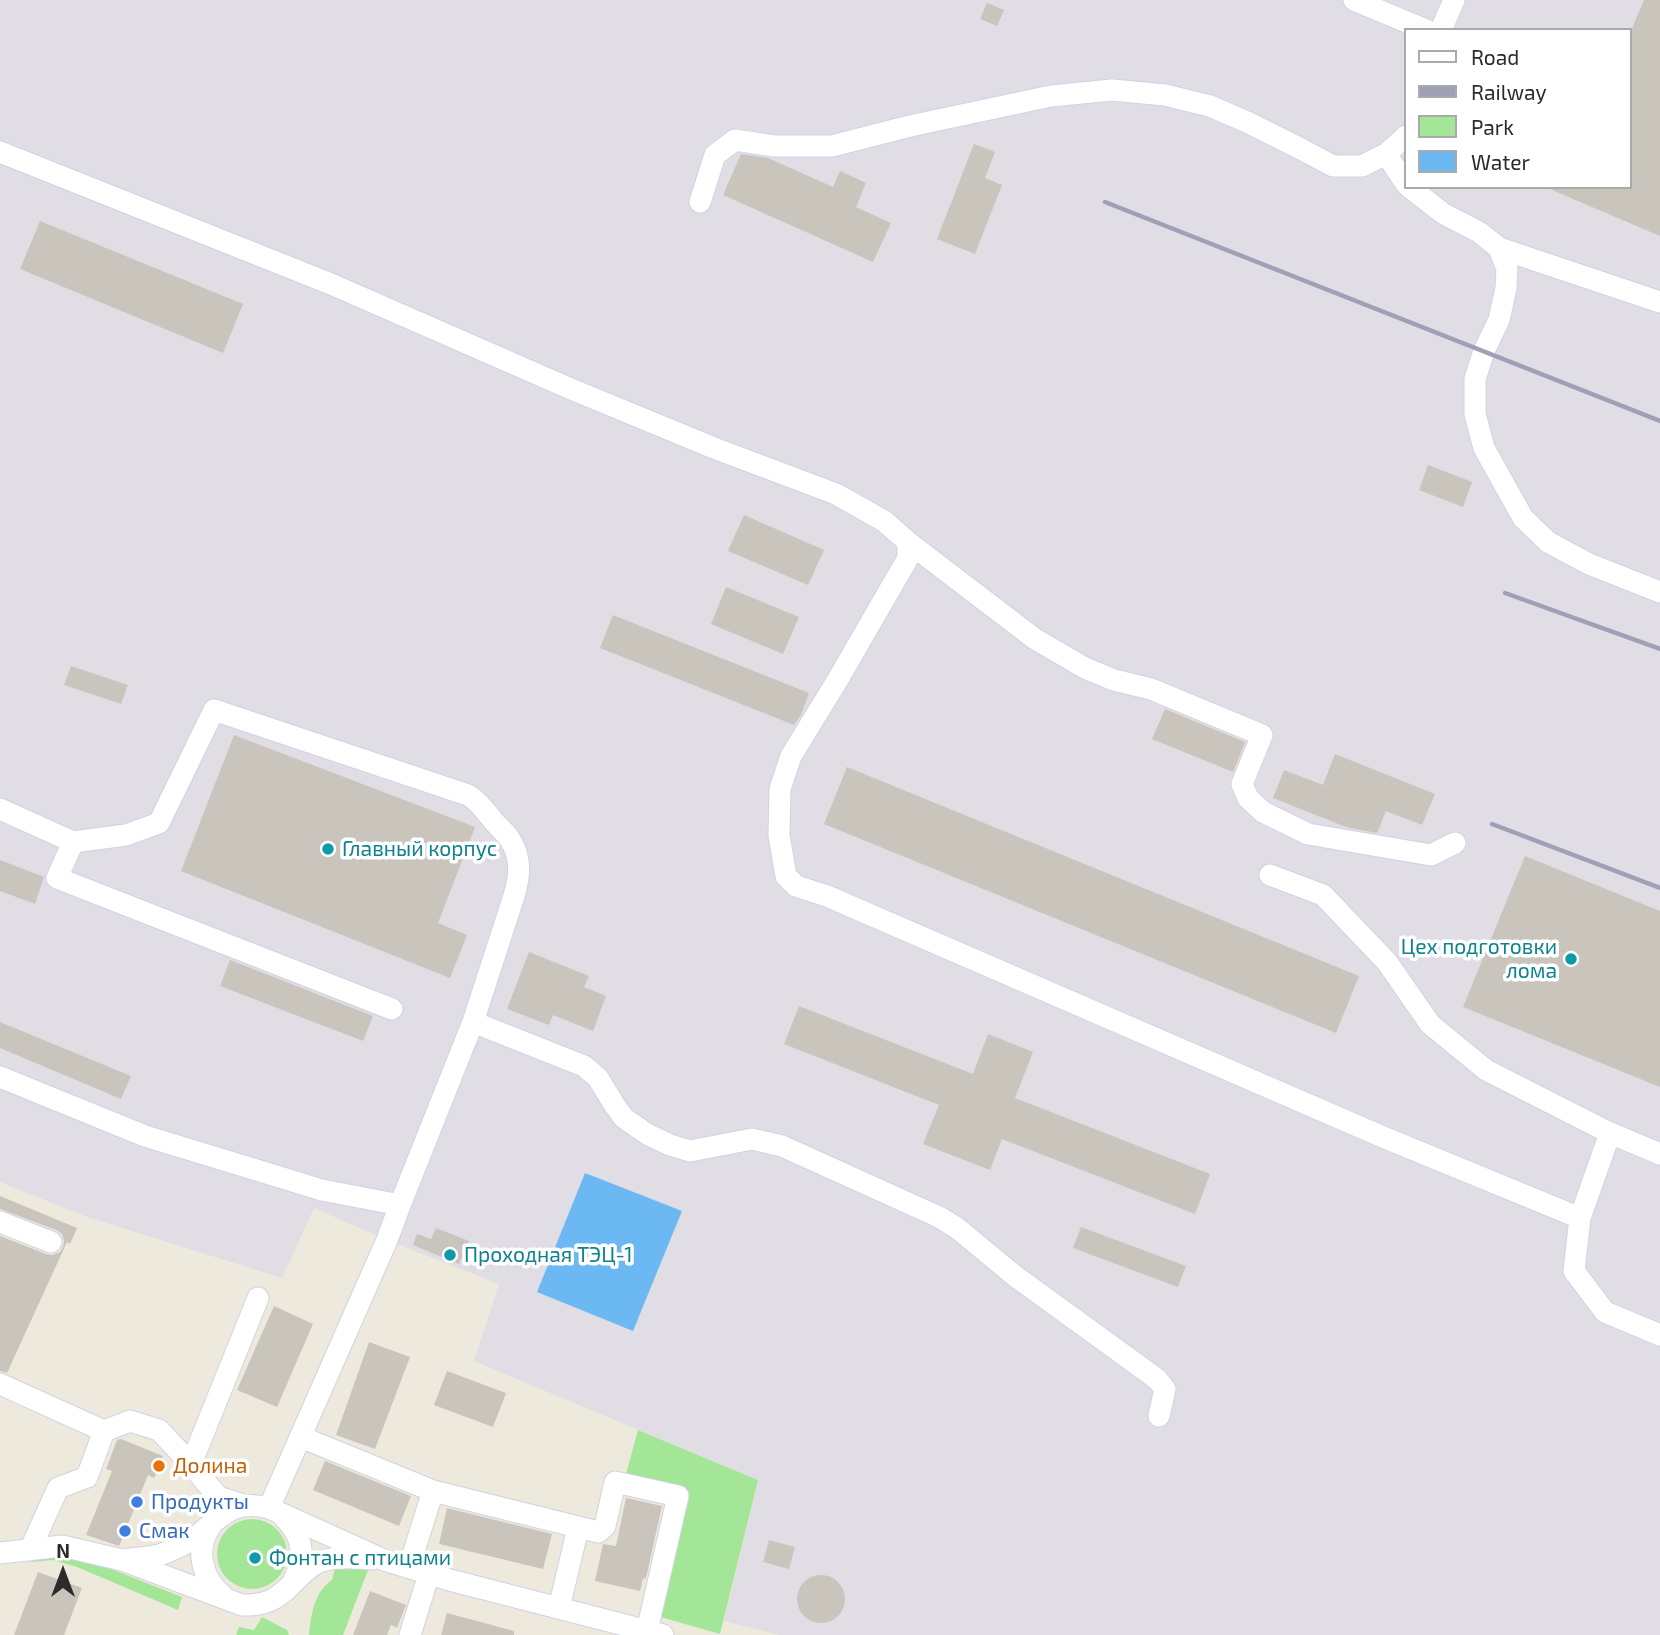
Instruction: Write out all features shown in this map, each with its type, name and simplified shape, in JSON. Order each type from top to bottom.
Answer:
[{"type":"street","points":[[1354,0],[1421,28]]},
{"type":"street","points":[[1442,28],[1454,0]]},
{"type":"street","points":[[700,202],[715,155],[734,139],[774,146],[832,146],[910,126],[1051,96],[1112,90],[1166,95],[1210,106],[1247,121],[1333,166],[1362,166],[1386,154],[1404,138]]},
{"type":"street","points":[[0,152],[331,284],[714,448],[836,494],[884,521],[1035,639],[1085,668],[1114,680],[1152,689],[1262,735],[1242,784],[1248,798],[1263,812],[1308,834],[1431,855],[1455,843]]},
{"type":"street","points":[[1386,154],[1404,181]]},
{"type":"street","points":[[1411,189],[1444,214],[1479,232],[1499,248],[1660,302]]},
{"type":"street","points":[[1499,248],[1507,269],[1506,288],[1499,320],[1484,351],[1475,379],[1475,414],[1484,448],[1523,518],[1548,541],[1589,564],[1660,592]]},
{"type":"street","points":[[908,541],[908,558],[792,756],[780,789],[779,835],[786,876],[796,886],[1383,1137],[1580,1218]]},
{"type":"street","points":[[0,809],[73,842],[126,835],[159,823],[214,710],[468,795],[480,802],[517,851],[519,881],[472,1021],[387,1240],[300,1437],[275,1511]]},
{"type":"street","points":[[73,842],[57,878],[391,1009]]},
{"type":"street","points":[[1270,875],[1323,895],[1387,961],[1430,1024],[1486,1070],[1610,1133],[1660,1154]]},
{"type":"street","points":[[472,1021],[584,1066],[598,1078],[624,1118],[647,1134],[670,1145],[690,1151],[752,1139],[768,1142],[939,1217],[1157,1379],[1165,1390],[1159,1416]]},
{"type":"street","points":[[0,1077],[145,1136],[322,1190],[400,1205]]},
{"type":"street","points":[[1610,1133],[1580,1218],[1574,1272],[1605,1312],[1660,1335]]},
{"type":"street","points":[[0,1222],[51,1242]]},
{"type":"street","points":[[191,1464],[258,1298]]},
{"type":"street","points":[[0,1384],[104,1431],[130,1421],[159,1430],[218,1497],[243,1505]]},
{"type":"street","points":[[30,1550],[58,1488],[87,1477],[104,1431]]},
{"type":"street","points":[[122,1560],[163,1555],[196,1537],[230,1509],[256,1505],[384,1560],[659,1634],[678,1496],[615,1482],[605,1526],[598,1532],[433,1491],[300,1437]]},
{"type":"street","points":[[410,1635],[433,1491]]},
{"type":"street","points":[[275,1511],[292,1525],[299,1538],[302,1552],[295,1580]]},
{"type":"street","points":[[217,1518],[207,1531],[202,1545],[202,1561],[206,1576],[215,1589],[228,1599]]},
{"type":"street","points":[[559,1608],[578,1528]]},
{"type":"street","points":[[0,1553],[62,1546],[122,1560],[242,1605],[271,1601],[319,1562],[337,1557],[384,1560]]},
{"type":"shaded area","points":[[0,0],[1660,0],[1660,1635],[780,1635],[724,1621],[758,1480],[474,1361],[499,1284],[314,1208],[282,1278],[87,1217],[0,1182]]},
{"type":"green space","points":[[638,1430],[758,1480],[720,1634],[657,1616],[684,1492],[626,1474]]},
{"type":"green space","points":[[252,1519],[277,1529],[287,1554],[277,1579],[252,1589],[227,1579],[217,1554],[227,1529]]},
{"type":"green space","points":[[59,1553],[86,1559],[182,1597],[178,1610],[77,1567],[53,1560],[31,1562],[38,1556]]},
{"type":"green space","points":[[351,1562],[368,1570],[343,1635],[309,1635],[314,1604],[321,1591],[332,1580],[336,1563]]},
{"type":"green space","points":[[262,1617],[287,1630],[289,1635],[236,1635],[239,1627],[254,1630]]},
{"type":"water","points":[[585,1173],[682,1211],[633,1331],[537,1292]]},
{"type":"building","points":[[1644,0],[1660,0],[1660,236],[1550,189],[1632,189],[1632,28]]},
{"type":"building","points":[[987,3],[1004,10],[997,26],[980,19]]},
{"type":"building","points":[[974,144],[995,152],[985,178],[1002,185],[975,254],[937,239]]},
{"type":"building","points":[[741,154],[768,158],[833,187],[840,171],[866,183],[856,207],[891,223],[873,262],[723,195]]},
{"type":"building","points":[[40,221],[243,304],[223,353],[20,269]]},
{"type":"building","points":[[1428,465],[1472,482],[1463,507],[1419,490]]},
{"type":"building","points":[[744,515],[824,550],[808,585],[728,551]]},
{"type":"building","points":[[726,587],[799,617],[783,654],[711,624]]},
{"type":"building","points":[[613,615],[809,693],[801,715],[794,725],[600,648]]},
{"type":"building","points":[[71,666],[128,685],[121,704],[64,685]]},
{"type":"building","points":[[1165,709],[1245,742],[1233,772],[1152,739]]},
{"type":"building","name":"Главный корпус","points":[[234,735],[475,827],[438,923],[467,935],[450,978],[181,871]]},
{"type":"building","points":[[1335,754],[1435,794],[1422,825],[1386,811],[1377,833],[1346,827],[1273,798],[1284,770],[1323,785]]},
{"type":"building","points":[[847,767],[1359,976],[1336,1033],[824,824]]},
{"type":"building","name":"Цех подготовки лома","points":[[1525,856],[1660,911],[1660,1087],[1463,1007]]},
{"type":"building","points":[[0,860],[44,877],[35,904],[0,891]]},
{"type":"building","points":[[529,952],[589,976],[584,987],[606,996],[593,1031],[553,1015],[549,1025],[507,1009]]},
{"type":"building","points":[[230,960],[373,1016],[363,1041],[220,986]]},
{"type":"building","points":[[799,1006],[973,1074],[988,1034],[1033,1052],[1015,1098],[1210,1174],[1195,1214],[1002,1139],[990,1170],[923,1144],[939,1105],[784,1044]]},
{"type":"building","points":[[0,1022],[131,1076],[121,1099],[0,1048]]},
{"type":"building","points":[[0,1196],[77,1228],[70,1244],[67,1242],[7,1373],[0,1371],[0,1236],[52,1255],[60,1252],[64,1241],[62,1234],[56,1230],[0,1209]]},
{"type":"building","points":[[1081,1227],[1186,1266],[1178,1287],[1073,1248]]},
{"type":"building","name":"Проходная ТЭЦ-1","points":[[436,1228],[469,1241],[459,1264],[413,1245],[417,1234],[431,1239]]},
{"type":"building","points":[[274,1306],[313,1324],[277,1407],[237,1390]]},
{"type":"building","points":[[369,1342],[410,1357],[375,1449],[336,1435]]},
{"type":"building","points":[[447,1371],[506,1393],[493,1427],[434,1405]]},
{"type":"building","points":[[121,1439],[163,1456],[154,1478],[148,1475],[119,1546],[86,1535],[112,1471],[106,1469],[117,1440]]},
{"type":"building","points":[[325,1461],[411,1496],[399,1526],[313,1490]]},
{"type":"building","points":[[626,1498],[662,1506],[646,1578],[643,1579],[640,1591],[595,1581],[603,1544],[616,1546]]},
{"type":"building","points":[[447,1508],[552,1534],[543,1569],[439,1544]]},
{"type":"building","points":[[769,1540],[795,1547],[789,1569],[763,1562]]},
{"type":"building","points":[[38,1572],[82,1588],[64,1635],[14,1635]]},
{"type":"building","points":[[821,1575],[838,1582],[845,1599],[838,1616],[821,1623],[804,1616],[797,1599],[804,1582]]},
{"type":"building","points":[[370,1591],[406,1605],[397,1628],[391,1625],[387,1635],[353,1635]]},
{"type":"building","points":[[447,1613],[514,1631],[514,1635],[441,1635]]},
{"type":"railway","points":[[1105,202],[1660,421]]},
{"type":"railway","points":[[1505,593],[1660,649]]},
{"type":"railway","points":[[1492,824],[1660,888]]},
{"type":"place","name":"Главный корпус","points":[[328,849]]},
{"type":"place","name":"Цех подготовки лома","points":[[1571,959]]},
{"type":"place","name":"Проходная ТЭЦ-1","points":[[450,1255]]},
{"type":"place","name":"Долина","points":[[159,1466]]},
{"type":"place","name":"Продукты","points":[[137,1502]]},
{"type":"place","name":"Смак","points":[[125,1531]]},
{"type":"place","name":"Фонтан с птицами","points":[[255,1558]]}]
